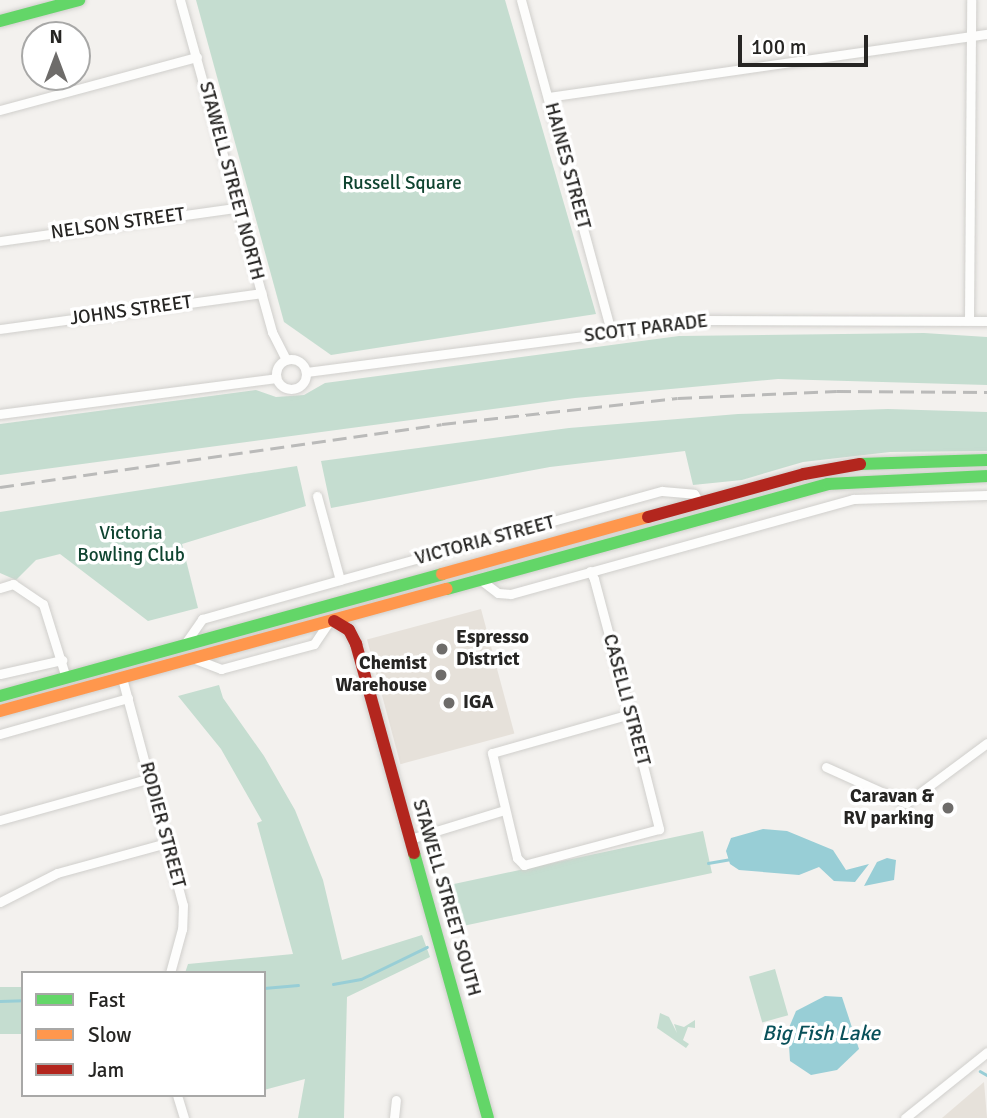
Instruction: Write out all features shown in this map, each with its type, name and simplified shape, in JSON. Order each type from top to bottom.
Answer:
[{"type":"main road","points":[[0,21],[79,0]]},
{"type":"main road","name":"VICTORIA STREET","points":[[0,696],[699,502],[848,465],[987,460]]},
{"type":"main road","name":"VICTORIA STREET","points":[[0,711],[849,481],[987,477]]},
{"type":"main road","points":[[699,502],[705,518]]},
{"type":"main road","points":[[335,603],[354,615]]},
{"type":"main road","name":"STAWELL STREET SOUTH","points":[[354,615],[368,688]]},
{"type":"main road","name":"STAWELL STREET SOUTH","points":[[331,622],[354,636],[488,1118]]},
{"type":"main road","points":[[118,663],[122,678]]},
{"type":"street","name":"STAWELL STREET NORTH","points":[[180,0],[272,332],[286,360]]},
{"type":"street","name":"HAINES STREET","points":[[522,0],[611,332]]},
{"type":"street","points":[[969,320],[971,0]]},
{"type":"street","points":[[548,97],[987,34]]},
{"type":"street","points":[[0,110],[197,57]]},
{"type":"street","name":"NELSON STREET","points":[[0,240],[236,208]]},
{"type":"street","name":"JOHNS STREET","points":[[0,328],[262,293]]},
{"type":"street","name":"SCOTT PARADE","points":[[307,372],[705,320],[987,321]]},
{"type":"street","points":[[286,360],[299,360],[307,372],[298,388],[281,386],[276,378],[279,365],[286,360]]},
{"type":"street","points":[[0,414],[276,378]]},
{"type":"street","points":[[184,645],[202,619],[340,580],[662,491],[694,494],[699,502]]},
{"type":"street","points":[[482,581],[506,595],[859,498],[987,495]]},
{"type":"street","points":[[317,496],[340,580]]},
{"type":"street","points":[[705,518],[711,537]]},
{"type":"street","name":"CASELLI STREET","points":[[504,810],[517,858],[524,865],[659,829],[590,571]]},
{"type":"street","points":[[0,579],[13,584],[45,608],[66,678]]},
{"type":"street","points":[[0,588],[13,584]]},
{"type":"street","points":[[0,674],[62,660]]},
{"type":"street","name":"RODIER STREET","points":[[122,678],[184,916],[170,971]]},
{"type":"street","points":[[0,734],[128,698]]},
{"type":"street","points":[[410,839],[504,810],[492,753],[630,714]]},
{"type":"street","points":[[826,767],[906,803],[987,743]]},
{"type":"street","points":[[0,820],[150,778]]},
{"type":"street","points":[[0,902],[51,876],[167,843]]},
{"type":"street","points":[[905,1118],[987,1052]]},
{"type":"street","points":[[178,1097],[184,1118]]},
{"type":"street","points":[[394,1118],[396,1100]]},
{"type":"shaded area","points":[[481,609],[514,734],[400,764],[367,640]]},
{"type":"shaded area","points":[[984,1082],[987,1118],[942,1118]]},
{"type":"green space","name":"Russell Square","points":[[196,0],[505,0],[596,314],[331,355],[284,322]]},
{"type":"green space","points":[[924,333],[987,337],[987,385],[778,379],[575,398],[0,475],[0,424],[256,390],[276,397],[304,395],[325,383],[679,336]]},
{"type":"green space","points":[[888,409],[987,412],[987,451],[890,452],[803,462],[742,480],[693,485],[685,451],[550,467],[331,508],[321,461],[569,428],[738,414]]},
{"type":"green space","name":"Victoria Bowling Club","points":[[297,466],[306,506],[182,544],[198,608],[148,621],[60,554],[36,560],[16,580],[0,573],[0,512]]},
{"type":"green space","points":[[219,685],[223,698],[264,756],[295,810],[323,880],[342,960],[422,935],[430,957],[347,997],[344,1118],[298,1118],[305,1079],[266,1089],[266,971],[186,971],[188,964],[293,954],[257,823],[262,821],[221,749],[178,696]]},
{"type":"green space","points":[[703,831],[712,873],[449,929],[440,887]]},
{"type":"green space","points":[[775,969],[788,1015],[762,1023],[749,976]]},
{"type":"green space","points":[[0,987],[21,987],[21,1034],[0,1034]]},
{"type":"green space","points":[[660,1013],[669,1017],[677,1033],[674,1024],[684,1027],[695,1020],[695,1028],[688,1027],[683,1040],[689,1044],[686,1048],[657,1028]]},
{"type":"water","points":[[763,829],[787,831],[833,850],[846,870],[869,864],[855,882],[834,881],[819,867],[799,875],[739,870],[730,864],[726,851],[731,838]]},
{"type":"water","points":[[887,858],[896,860],[894,880],[864,886],[877,862]]},
{"type":"water","name":"Big Fish Lake","points":[[825,996],[842,997],[859,1049],[837,1070],[811,1075],[790,1061],[788,1030],[796,1011]]},
{"type":"waterway","points":[[708,863],[731,859]]},
{"type":"waterway","points":[[333,984],[361,979],[427,947]]},
{"type":"waterway","points":[[266,988],[298,985]]},
{"type":"waterway","points":[[0,1001],[21,1000]]},
{"type":"waterway","points":[[980,1071],[987,1075]]},
{"type":"railway","points":[[0,487],[442,424],[678,398],[837,391],[987,392]]},
{"type":"traffic: fast","points":[[0,21],[79,0]]},
{"type":"traffic: fast","points":[[860,464],[987,460]]},
{"type":"traffic: fast","points":[[447,589],[828,484],[987,476]]},
{"type":"traffic: fast","points":[[0,696],[442,574]]},
{"type":"traffic: fast","points":[[414,853],[488,1118]]},
{"type":"traffic: slow","points":[[442,574],[648,517]]},
{"type":"traffic: slow","points":[[0,711],[447,589]]},
{"type":"traffic: jam","points":[[648,517],[804,474],[860,464]]},
{"type":"traffic: jam","points":[[334,621],[349,630],[356,644],[414,853]]},
{"type":"place","name":"Espresso District","points":[[442,649]]},
{"type":"place","name":"Chemist Warehouse","points":[[441,675]]},
{"type":"place","name":"IGA","points":[[449,703]]},
{"type":"place","name":"Caravan & RV parking","points":[[948,808]]}]
